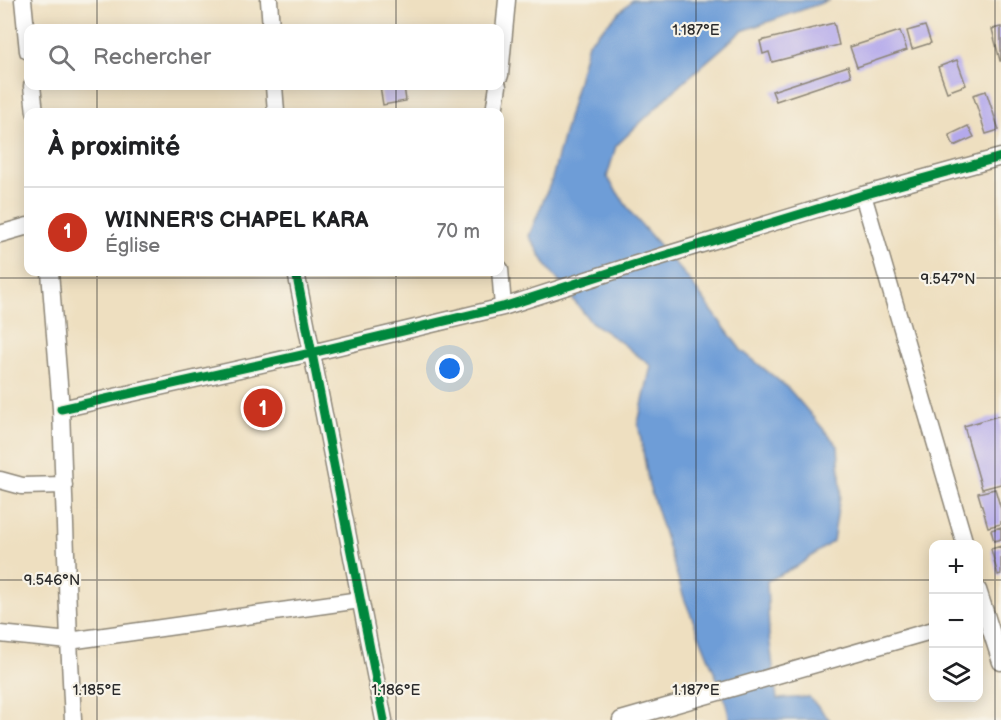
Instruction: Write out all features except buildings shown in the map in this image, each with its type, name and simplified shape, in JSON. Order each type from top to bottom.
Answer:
[{"type":"street","points":[[23,0],[25,24]]},
{"type":"street","points":[[269,0],[271,24]]},
{"type":"street","points":[[504,32],[507,0]]},
{"type":"street","points":[[32,90],[35,108]]},
{"type":"street","points":[[274,90],[276,108]]},
{"type":"street","points":[[495,108],[497,90]]},
{"type":"street","points":[[61,409],[503,307],[863,195],[1001,157]]},
{"type":"street","points":[[863,195],[964,540]]},
{"type":"street","points":[[0,234],[24,227]]},
{"type":"street","points":[[50,276],[61,409],[73,720]]},
{"type":"street","points":[[297,276],[384,720]]},
{"type":"street","points":[[501,276],[503,307]]},
{"type":"street","points":[[0,480],[22,486],[64,485]]},
{"type":"street","points":[[980,594],[1001,662]]},
{"type":"street","points":[[0,634],[69,641],[360,600]]},
{"type":"street","points":[[621,720],[929,631]]},
{"type":"water","points":[[632,0],[830,0],[742,31],[681,84],[616,146],[607,177],[632,214],[687,277],[741,350],[788,388],[838,446],[841,489],[833,541],[796,567],[767,581],[769,635],[777,699],[809,697],[830,720],[730,720],[724,696],[684,598],[649,485],[638,423],[651,366],[590,321],[546,265],[529,236],[552,179],[588,43]]},
{"type":"cycle path","points":[[61,409],[503,307],[863,195],[1001,157]]},
{"type":"cycle path","points":[[297,276],[384,720]]},
{"type":"place","name":"WINNER'S CHAPEL KARA","points":[[263,408]]}]
